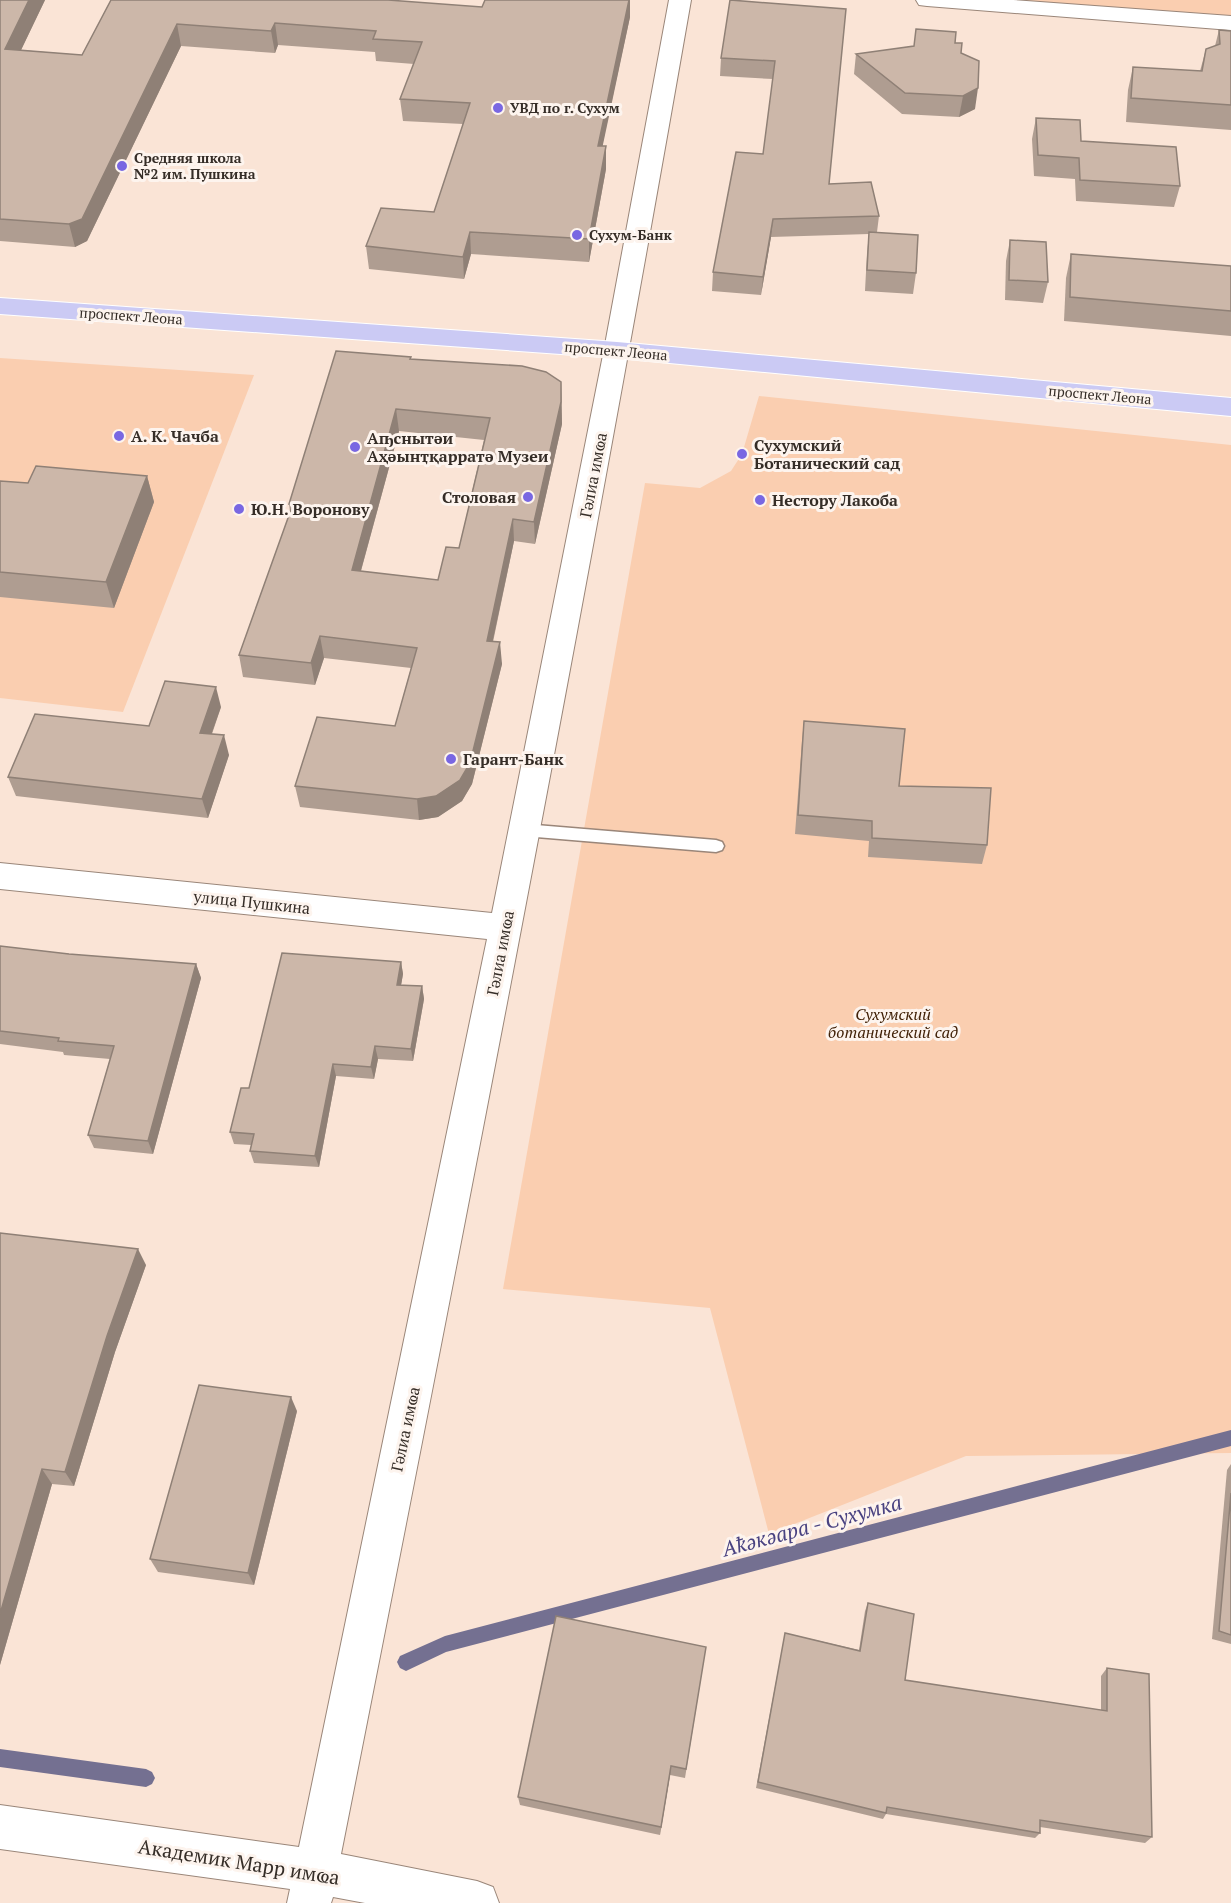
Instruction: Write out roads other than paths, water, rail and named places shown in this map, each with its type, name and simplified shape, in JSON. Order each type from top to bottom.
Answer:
[{"type":"highway","name":"проспект Леона","points":[[0,306],[617,350],[1231,407]]},
{"type":"street","name":"Гәлиа имҩа","points":[[312,1887],[505,928],[617,350],[680,0]]},
{"type":"street","points":[[927,0],[1231,23]]},
{"type":"street","name":"улица Пушкина","points":[[0,876],[505,928]]},
{"type":"street","name":"Академик Марр имҩа","points":[[0,1827],[312,1887],[477,1903]]},
{"type":"lane","points":[[524,830],[716,846]]},
{"type":"waterway","name":"Аҟәкәара - Сухумка","points":[[406,1662],[445,1644],[1231,1438]]},
{"type":"waterway","name":"Аҟәкәара - Сухумка","points":[[0,1758],[146,1778]]},
{"type":"place","name":"УВД по г. Сухум","points":[[498,108]]},
{"type":"place","name":"Средняя школа №2 им. Пушкина","points":[[122,166]]},
{"type":"place","name":"Сухум-Банк","points":[[577,235]]},
{"type":"place","name":"А. К. Чачба","points":[[119,436]]},
{"type":"place","name":"Аҧснытәи Аҳәынҭқарратә Музеи","points":[[355,447]]},
{"type":"place","name":"Сухумский Ботанический сад","points":[[742,454]]},
{"type":"place","name":"Столовая","points":[[528,497]]},
{"type":"place","name":"Нестору Лакоба","points":[[760,500]]},
{"type":"place","name":"Ю.Н. Воронову","points":[[239,509]]},
{"type":"place","name":"Гарант-Банк","points":[[451,759]]},
{"type":"park label","name":"Сухумский ботанический сад","points":[[893,1023]]}]
